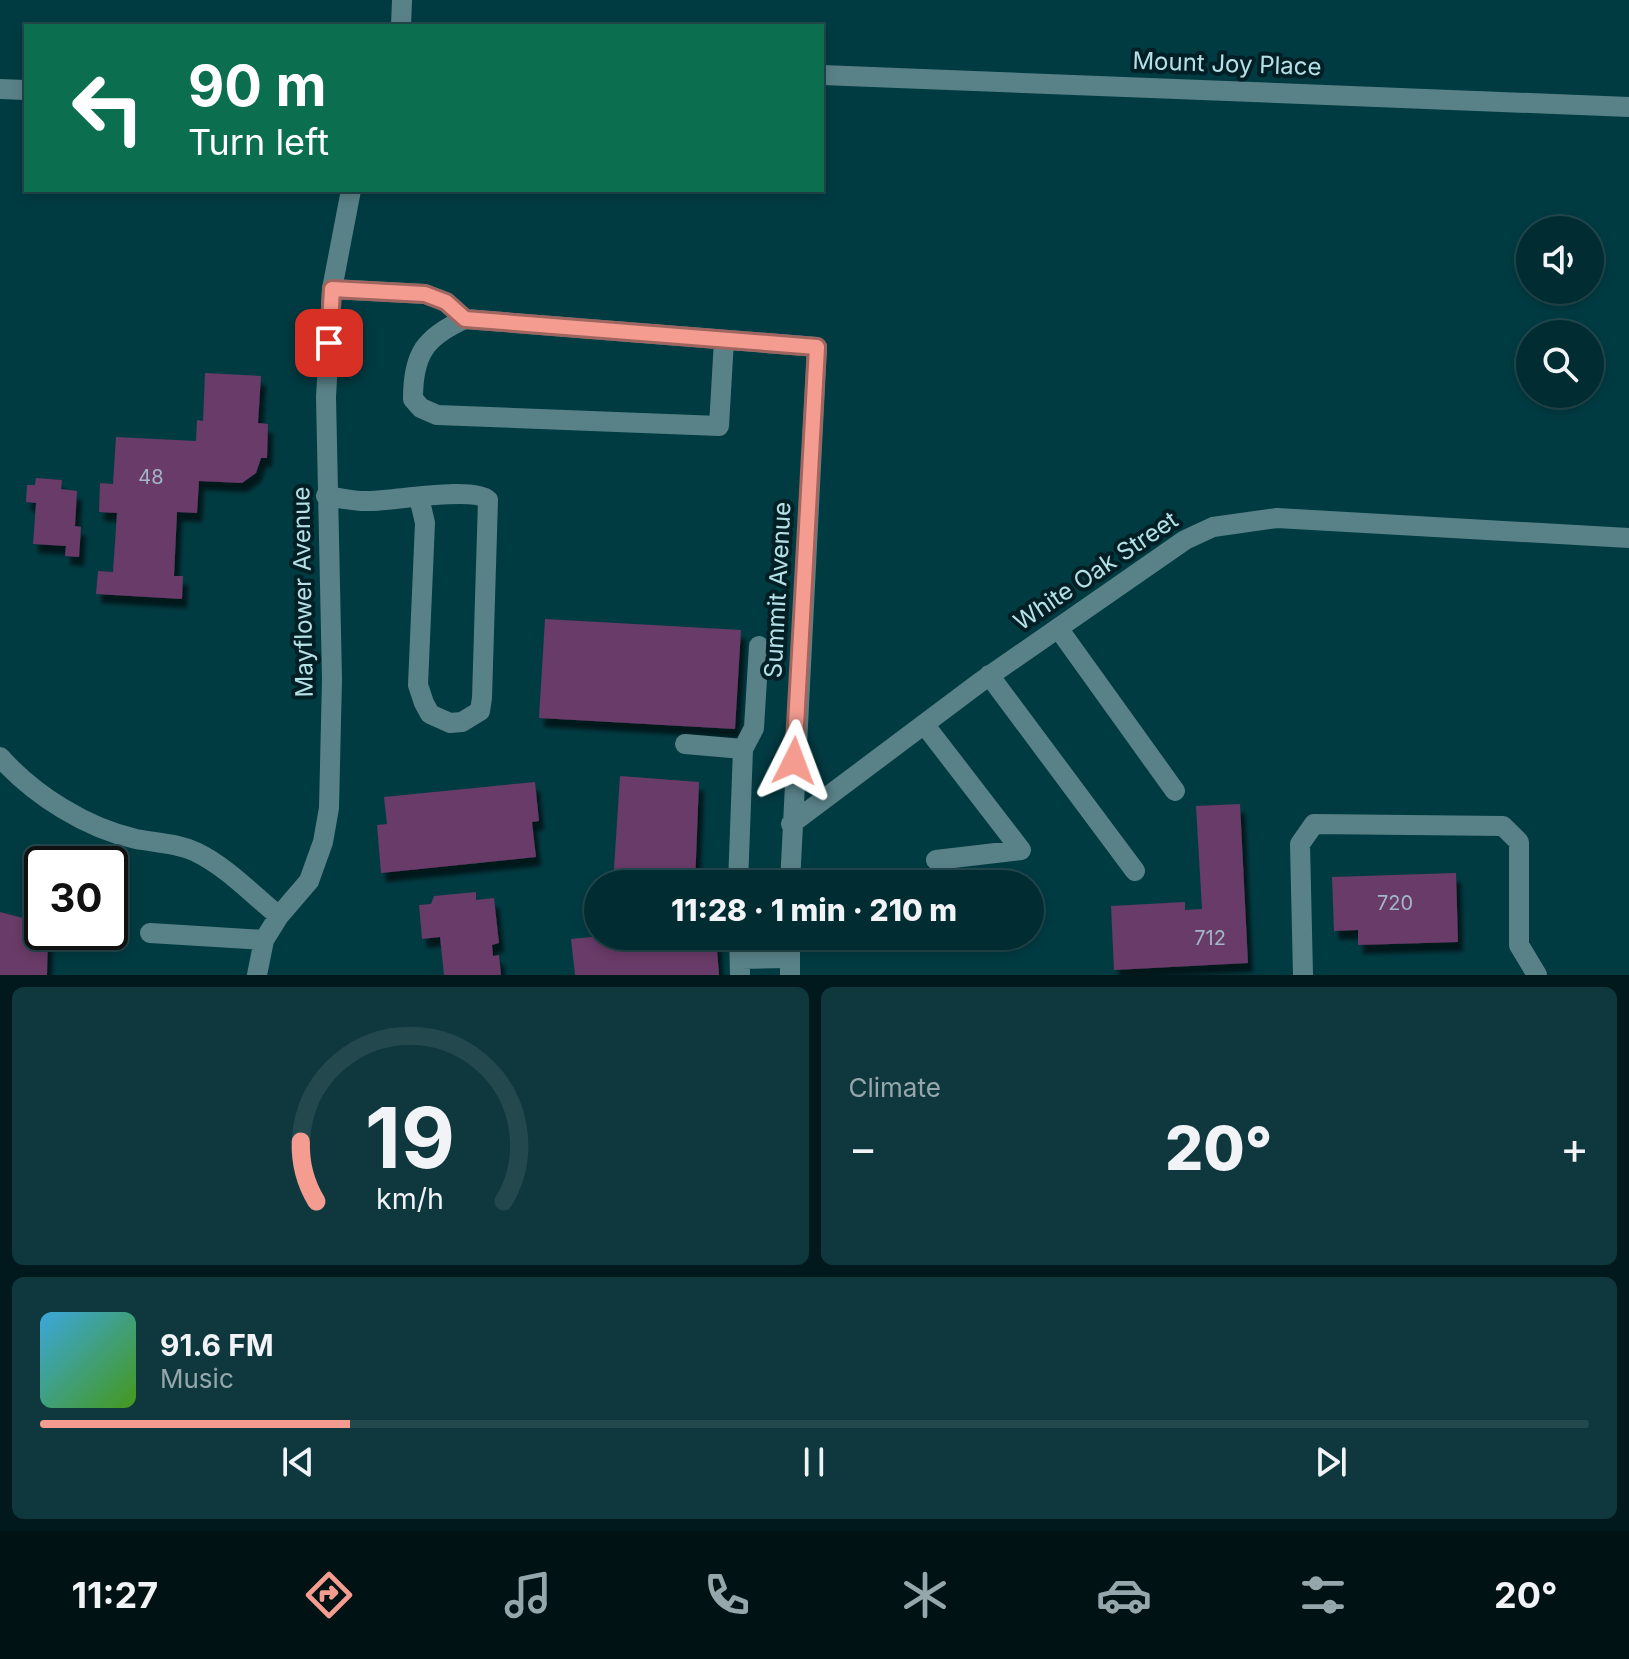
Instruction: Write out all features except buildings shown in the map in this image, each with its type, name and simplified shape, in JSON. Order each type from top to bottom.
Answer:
[{"type":"street","points":[[401,24],[402,0]]},
{"type":"street","name":"Mount Joy Place","points":[[824,75],[1629,107]]},
{"type":"street","points":[[0,89],[24,90]]},
{"type":"street","name":"Mayflower Avenue","points":[[257,975],[264,940],[279,916],[309,881],[323,842],[329,808],[332,679],[326,496],[332,289],[351,192]]},
{"type":"street","points":[[332,289],[425,294],[446,302],[465,319]]},
{"type":"street","points":[[465,319],[724,340],[719,426],[437,415],[421,408],[413,399],[413,373],[423,350],[437,332],[465,319]]},
{"type":"street","name":"Summit Avenue","points":[[724,340],[817,347],[790,870]]},
{"type":"street","points":[[326,496],[367,502],[419,497],[475,494],[488,500],[482,698],[480,711],[462,722],[440,720],[430,714],[418,685],[425,523],[419,497]]},
{"type":"street","name":"White Oak Street","points":[[791,824],[989,675],[1185,540],[1213,527],[1277,518],[1629,538]]},
{"type":"street","points":[[1058,628],[1175,791]]},
{"type":"street","points":[[739,870],[743,749],[754,728],[759,646]]},
{"type":"street","points":[[989,675],[1135,871]]},
{"type":"street","points":[[924,724],[1021,850],[936,860]]},
{"type":"street","points":[[685,744],[743,749]]},
{"type":"street","points":[[0,757],[20,779],[60,806],[103,827],[135,838],[172,843],[198,853],[279,916]]},
{"type":"street","points":[[1303,975],[1300,844],[1314,824],[1503,826],[1519,842],[1519,945],[1537,975]]},
{"type":"street","points":[[150,933],[264,940]]},
{"type":"street","points":[[740,967],[790,966]]},
{"type":"route","points":[[329,343],[332,289],[425,294],[446,302],[465,319],[817,347],[794,761]]}]
